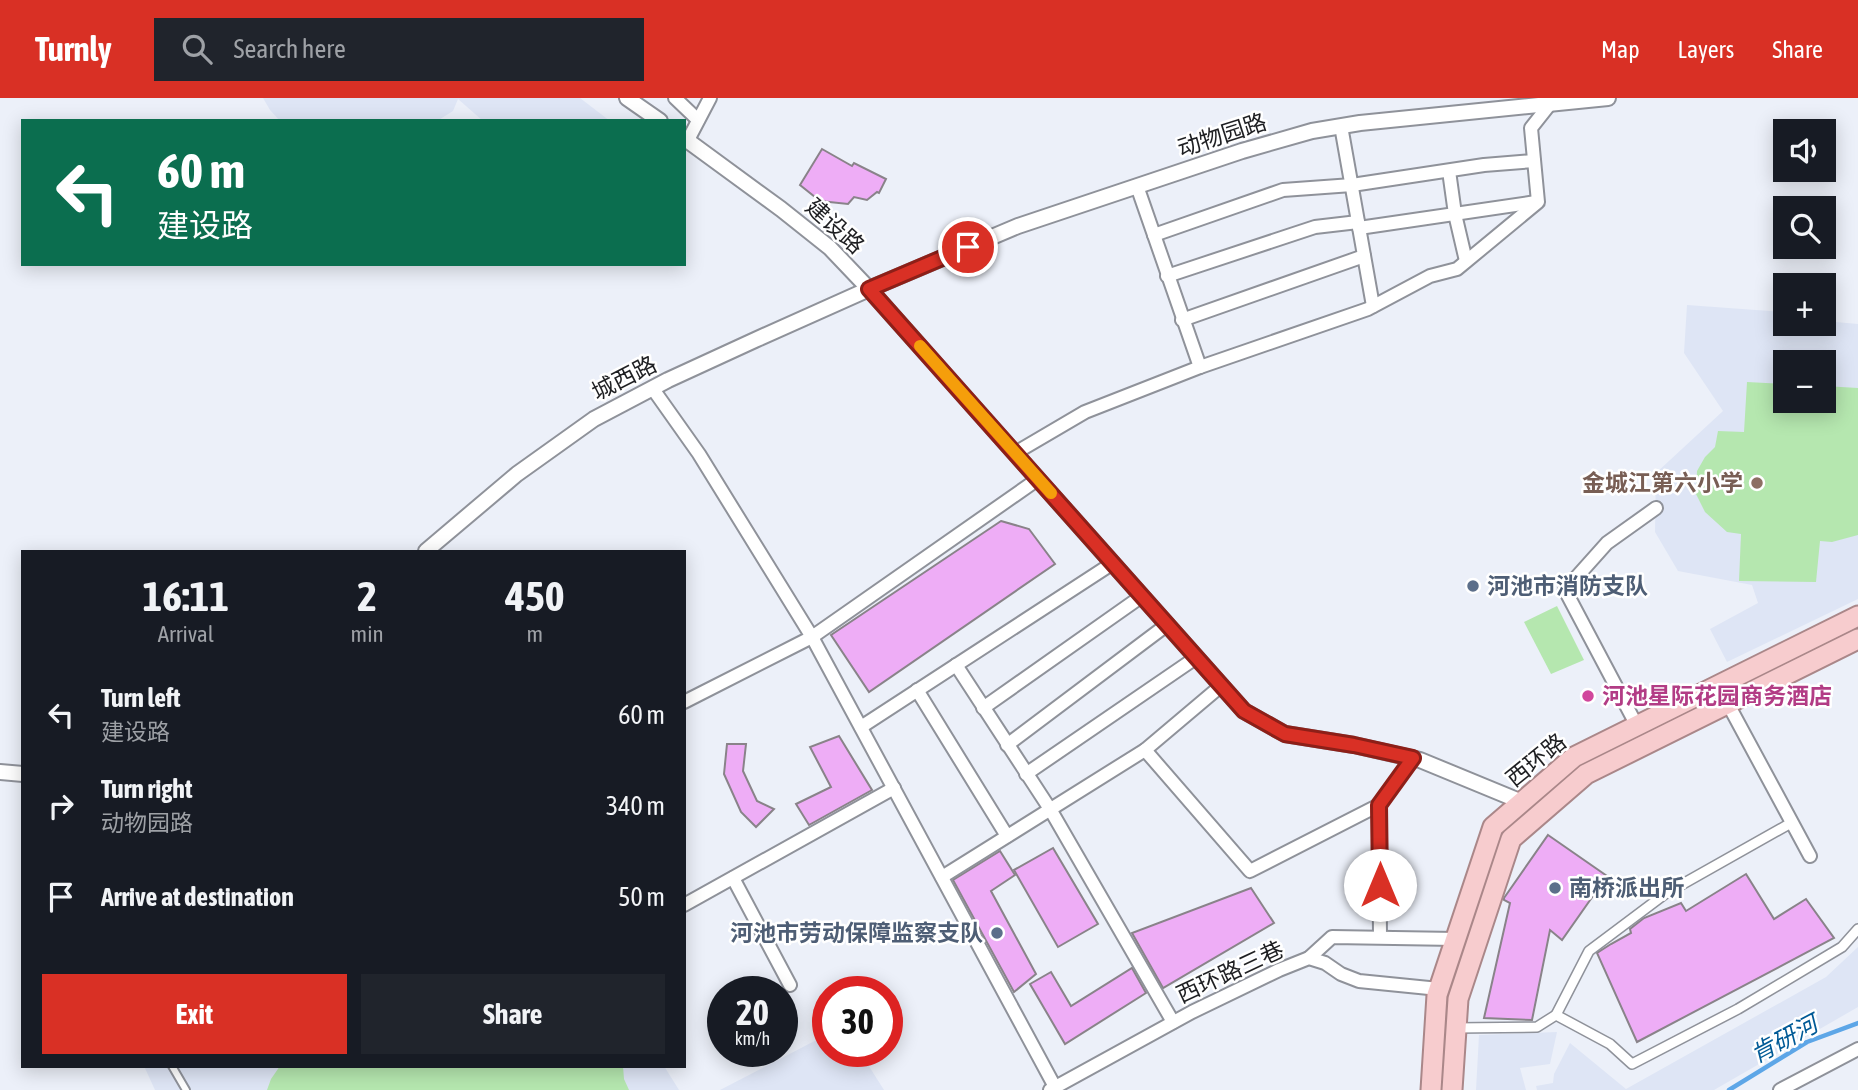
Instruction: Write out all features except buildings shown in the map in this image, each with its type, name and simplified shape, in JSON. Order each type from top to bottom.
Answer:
[{"type":"highway","name":"西环路","points":[[1431,1090],[1437,995],[1493,827],[1574,757],[1858,616]]},
{"type":"highway","name":"西环路","points":[[1452,1090],[1458,999],[1511,839],[1586,774],[1858,639]]},
{"type":"street","points":[[627,98],[657,119]]},
{"type":"street","points":[[675,98],[698,120]]},
{"type":"street","points":[[686,139],[710,98]]},
{"type":"street","name":"动物园路","points":[[869,289],[1018,226],[1242,151],[1312,131],[1608,98]]},
{"type":"street","points":[[1538,202],[1531,128],[1550,104]]},
{"type":"street","points":[[1341,126],[1373,306]]},
{"type":"street","name":"建设路","points":[[686,139],[830,248],[1244,711],[1285,734],[1413,758],[1522,802]]},
{"type":"street","points":[[1154,235],[1283,190],[1352,185],[1534,161]]},
{"type":"street","points":[[1449,171],[1466,261]]},
{"type":"street","points":[[1137,186],[1199,367]]},
{"type":"street","points":[[1167,276],[1315,227],[1359,225],[1538,202]]},
{"type":"street","points":[[1015,453],[1085,412],[1199,367],[1373,306],[1430,276],[1457,269],[1538,202]]},
{"type":"street","points":[[1182,320],[1364,256]]},
{"type":"street","name":"城西路","points":[[427,550],[517,474],[593,419],[653,388],[869,289]]},
{"type":"street","points":[[653,388],[699,454],[813,636],[1052,1088]]},
{"type":"street","points":[[686,701],[813,636],[1038,479]]},
{"type":"street","points":[[1637,726],[1565,590],[1607,543],[1656,508]]},
{"type":"street","points":[[861,727],[1113,563]]},
{"type":"street","points":[[983,708],[1142,596]]},
{"type":"street","points":[[1007,745],[1168,624]]},
{"type":"street","points":[[1026,774],[1197,657]]},
{"type":"street","points":[[956,665],[1050,809],[1173,1023]]},
{"type":"street","points":[[942,877],[1145,750],[1222,685]]},
{"type":"street","points":[[917,690],[1007,836]]},
{"type":"street","points":[[1728,704],[1810,856]]},
{"type":"street","points":[[1145,750],[1250,871],[1379,805],[1413,758]]},
{"type":"street","points":[[0,772],[21,774]]},
{"type":"street","points":[[686,904],[894,788]]},
{"type":"street","points":[[1379,805],[1380,937]]},
{"type":"street","points":[[1456,1028],[1537,1027],[1556,1016],[1589,951],[1665,894],[1791,824]]},
{"type":"street","points":[[733,878],[785,976]]},
{"type":"street","points":[[1556,1016],[1610,1044],[1632,1064],[1738,1009],[1842,947],[1858,929]]},
{"type":"street","points":[[1309,958],[1332,937],[1456,939]]},
{"type":"street","name":"西环路三巷","points":[[1052,1088],[1173,1023],[1279,970],[1309,958],[1325,963],[1341,974],[1359,981],[1439,989]]},
{"type":"street","points":[[1780,1090],[1858,1049]]},
{"type":"lane","points":[[173,1068],[186,1090]]},
{"type":"shaded area","points":[[263,98],[580,98],[607,119],[481,119],[458,99],[453,111],[440,119],[278,119]]},
{"type":"shaded area","name":"金城江第六小学","points":[[1687,305],[1773,311],[1773,336],[1836,336],[1836,322],[1858,324],[1858,599],[1727,662],[1710,629],[1758,603],[1752,585],[1678,571],[1655,532],[1656,473],[1723,411],[1684,353]]},
{"type":"shaded area","points":[[1858,947],[1858,1007],[1714,1090],[1537,1090],[1536,1086],[1553,1083],[1554,1074],[1570,1043],[1626,1089],[1826,977]]},
{"type":"shaded area","points":[[1557,1032],[1550,1064],[1520,1068],[1526,1090],[1476,1090],[1479,1035]]},
{"type":"shaded area","points":[[812,1042],[812,1067],[869,1067],[884,1090],[720,1090],[764,1067],[798,1067],[798,1050]]},
{"type":"shaded area","points":[[145,1068],[665,1068],[679,1090],[155,1090]]},
{"type":"green space","points":[[1747,382],[1773,383],[1773,413],[1836,413],[1836,387],[1858,388],[1858,535],[1832,542],[1820,541],[1816,582],[1739,581],[1741,534],[1727,532],[1705,512],[1696,494],[1697,471],[1715,447],[1718,431],[1744,432]]},
{"type":"green space","points":[[1557,606],[1584,660],[1551,674],[1524,622]]},
{"type":"green space","points":[[279,1068],[623,1068],[629,1090],[267,1090]]},
{"type":"waterway","name":"肯研河","points":[[1729,1090],[1807,1042],[1858,1023]]},
{"type":"slow traffic","points":[[920,346],[1051,493]]},
{"type":"place","name":"金城江第六小学","points":[[1757,483]]},
{"type":"place","name":"河池市消防支队","points":[[1473,586]]},
{"type":"place","name":"河池星际花园商务酒店","points":[[1588,696]]},
{"type":"place","name":"南桥派出所","points":[[1555,888]]},
{"type":"place","name":"河池市劳动保障监察支队","points":[[997,933]]},
{"type":"route","points":[[968,247],[869,289],[1244,711],[1285,734],[1413,758],[1379,805],[1380,885]]}]
